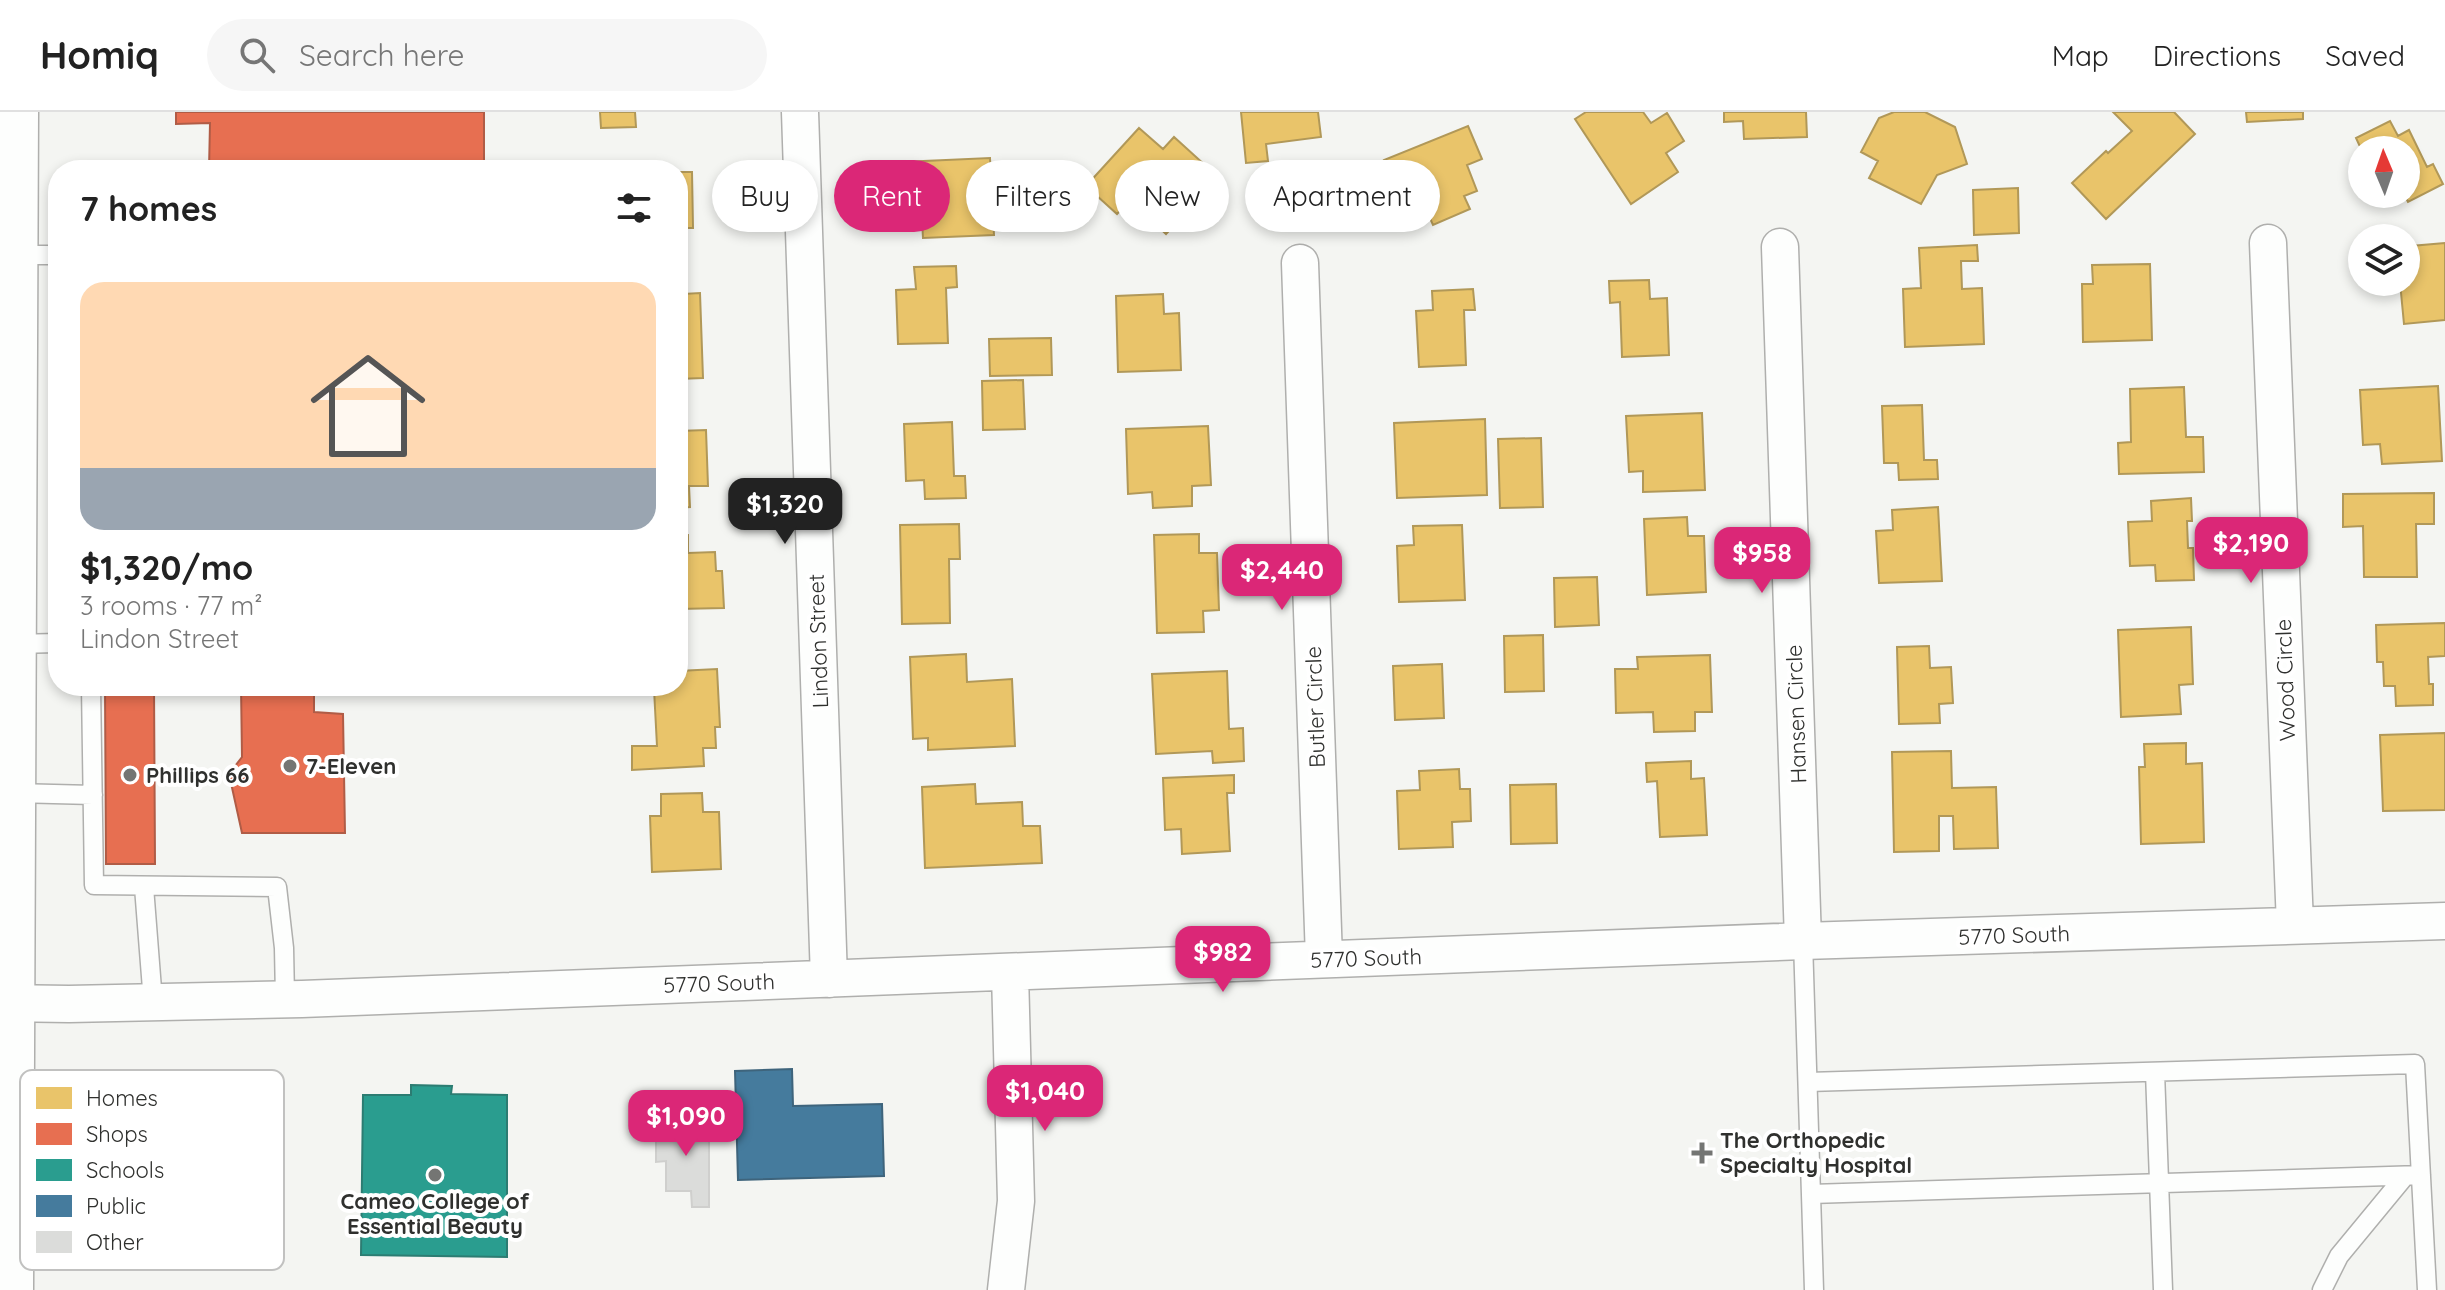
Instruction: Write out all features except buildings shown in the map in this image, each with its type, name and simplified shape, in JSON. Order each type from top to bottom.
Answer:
[{"type":"main road","points":[[11,1290],[6,1003],[14,793],[16,112]]},
{"type":"street","name":"Lindon Street","points":[[800,112],[829,979]]},
{"type":"street","name":"Wood Circle","points":[[2268,243],[2295,925]]},
{"type":"street","name":"Hansen Circle","points":[[1780,247],[1803,941]]},
{"type":"street","name":"Butler Circle","points":[[1300,263],[1324,959]]},
{"type":"street","name":"5770 South","points":[[6,1003],[285,998],[1803,941],[2445,921]]},
{"type":"street","points":[[1006,1290],[1016,1201],[1010,973]]},
{"type":"lane","points":[[15,255],[48,255]]},
{"type":"lane","points":[[14,644],[48,643]]},
{"type":"lane","points":[[91,696],[94,885],[277,887],[284,948],[285,998]]},
{"type":"lane","points":[[14,793],[93,795]]},
{"type":"lane","points":[[144,887],[153,1002]]},
{"type":"lane","points":[[1803,941],[1814,1290]]},
{"type":"lane","points":[[1808,1082],[2415,1064],[2413,1176],[2427,1290]]},
{"type":"lane","points":[[2155,1072],[2163,1290]]},
{"type":"lane","points":[[1811,1194],[2413,1176]]},
{"type":"lane","points":[[2322,1290],[2339,1256],[2413,1176]]},
{"type":"place","name":"7-Eleven","points":[[290,766]]},
{"type":"place","name":"Phillips 66","points":[[130,775]]},
{"type":"place","name":"The Orthopedic Specialty Hospital","points":[[1702,1153]]},
{"type":"place","name":"Cameo College of Essential Beauty","points":[[435,1175]]}]
